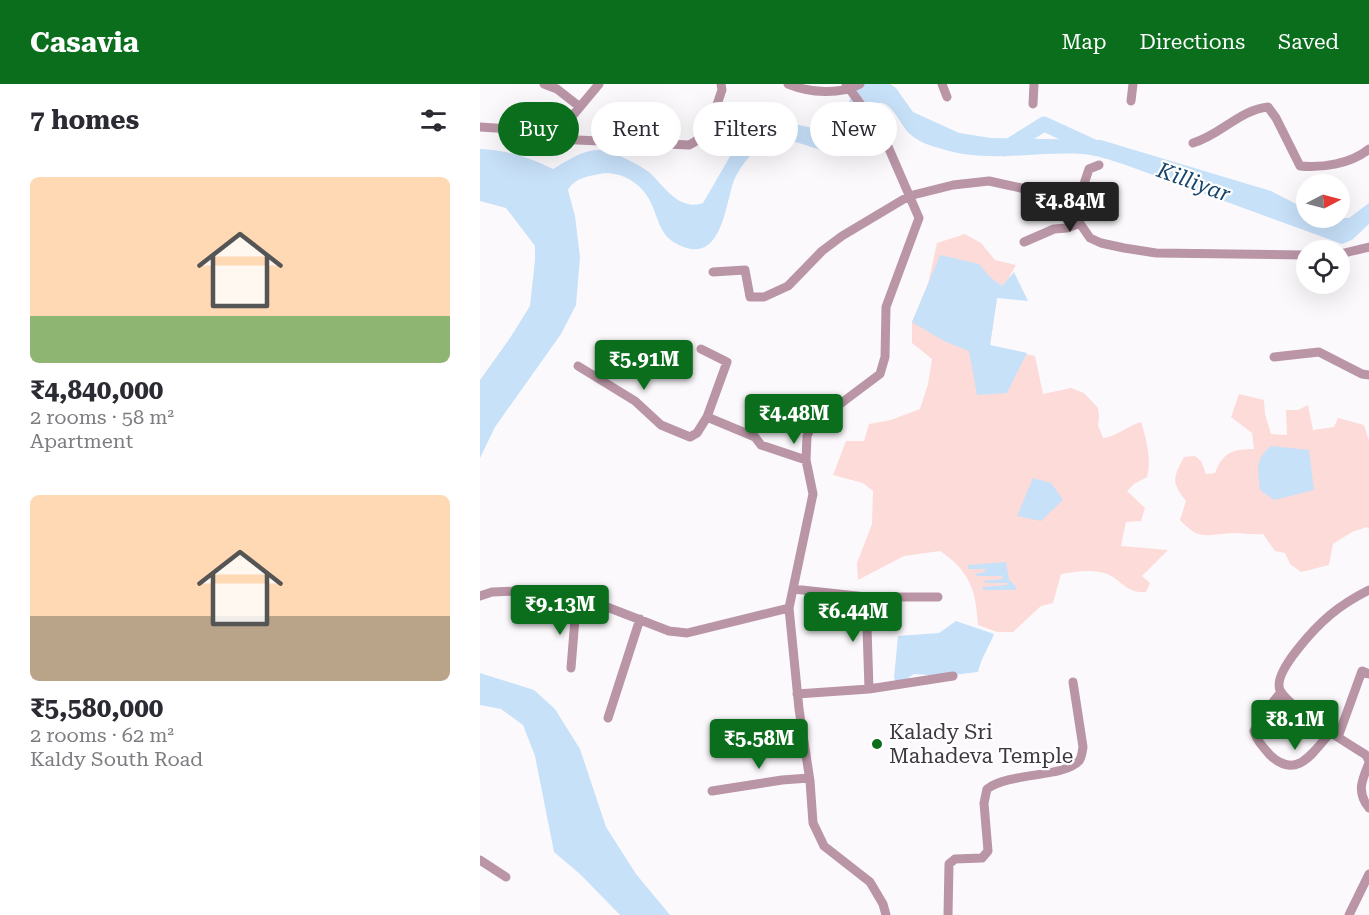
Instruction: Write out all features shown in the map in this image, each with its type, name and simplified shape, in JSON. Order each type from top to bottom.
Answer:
[{"type":"street","points":[[544,84],[557,90],[580,107],[599,84]]},
{"type":"street","points":[[579,140],[689,145],[698,142],[722,90],[721,84]]},
{"type":"street","points":[[788,84],[839,92],[860,84]]},
{"type":"street","points":[[942,84],[947,97]]},
{"type":"street","points":[[1033,104],[1034,84]]},
{"type":"street","points":[[1131,101],[1133,84]]},
{"type":"street","points":[[848,87],[883,135],[919,218],[886,307],[885,357],[879,374],[812,425],[807,436],[806,460],[813,494],[789,608],[813,823],[824,846],[870,882],[883,904],[886,915]]},
{"type":"street","points":[[1193,143],[1220,132],[1245,113],[1268,107],[1300,166],[1318,168],[1363,154],[1369,149]]},
{"type":"street","points":[[480,127],[498,128]]},
{"type":"street","points":[[1065,202],[1083,187],[1089,169],[1100,165]]},
{"type":"street","points":[[713,272],[745,270],[750,297],[764,297],[788,286],[822,251],[842,236],[909,196],[953,185],[989,181],[1065,202],[1090,238],[1101,243],[1156,253],[1296,255]]},
{"type":"street","points":[[1024,242],[1054,229],[1067,228],[1080,223]]},
{"type":"street","points":[[1350,252],[1369,247]]},
{"type":"street","points":[[578,366],[636,401],[661,425],[690,437],[697,433],[707,417],[727,362],[701,349]]},
{"type":"street","points":[[1274,357],[1319,352],[1362,374],[1369,375]]},
{"type":"street","points":[[707,417],[755,438],[761,445],[806,460]]},
{"type":"street","points":[[793,590],[866,597],[938,597]]},
{"type":"street","points":[[1369,590],[1356,596],[1328,617],[1308,638],[1284,670],[1279,686],[1281,692],[1307,715],[1366,754],[1369,762],[1361,782],[1361,792],[1369,807]]},
{"type":"street","points":[[480,596],[492,592],[519,591],[544,595],[576,606],[607,607],[669,631],[687,633],[789,608]]},
{"type":"street","points":[[866,597],[869,689]]},
{"type":"street","points":[[571,668],[576,606]]},
{"type":"street","points":[[608,718],[640,619]]},
{"type":"street","points":[[1281,692],[1254,731],[1256,739],[1279,763],[1296,766],[1305,761],[1334,735],[1362,671],[1369,674]]},
{"type":"street","points":[[797,694],[869,689],[953,676]]},
{"type":"street","points":[[948,915],[949,864],[955,859],[982,858],[988,850],[984,803],[987,789],[994,783],[1007,779],[1063,769],[1076,764],[1081,758],[1083,747],[1073,682]]},
{"type":"street","points":[[712,791],[809,778]]},
{"type":"street","points":[[480,860],[506,877]]},
{"type":"street","points":[[1349,915],[1369,874]]},
{"type":"shaded area","points":[[965,234],[981,243],[995,260],[1016,265],[997,298],[990,346],[1035,356],[1043,394],[1071,388],[1084,393],[1098,408],[1098,425],[1103,438],[1141,422],[1148,449],[1147,477],[1127,491],[1145,508],[1141,521],[1126,522],[1121,546],[1168,550],[1142,576],[1150,583],[1146,592],[1128,588],[1110,575],[1098,572],[1082,571],[1061,574],[1053,603],[1041,606],[1013,632],[997,632],[978,625],[970,583],[958,566],[940,551],[904,556],[858,580],[857,563],[872,524],[873,491],[863,483],[833,475],[846,441],[864,441],[869,424],[891,420],[920,409],[928,384],[932,359],[912,343],[912,322],[928,284],[937,243]]},
{"type":"shaded area","points":[[1239,394],[1264,400],[1265,414],[1271,434],[1287,435],[1286,410],[1298,410],[1308,405],[1313,430],[1334,427],[1338,418],[1364,425],[1369,441],[1369,529],[1367,527],[1352,532],[1333,544],[1329,565],[1301,572],[1290,564],[1285,553],[1275,551],[1263,534],[1204,535],[1193,531],[1180,520],[1186,501],[1175,480],[1184,457],[1195,456],[1201,461],[1206,474],[1215,473],[1225,456],[1235,451],[1254,449],[1252,433],[1231,417]]},
{"type":"water","points":[[864,84],[890,84],[896,88],[913,112],[959,133],[991,138],[1101,140],[1271,191],[1296,204],[1296,227],[1098,157],[1082,154],[975,155],[932,146],[916,139],[906,130],[897,117],[897,102],[849,102]]},
{"type":"water","points":[[798,125],[810,127],[810,147],[798,143]]},
{"type":"water","points":[[480,149],[498,151],[498,156],[521,156],[553,169],[581,153],[591,151],[591,156],[621,156],[650,173],[680,201],[694,205],[703,203],[730,156],[750,156],[735,178],[717,234],[711,243],[702,248],[687,248],[666,236],[649,199],[633,181],[618,175],[603,174],[576,181],[570,187],[568,190],[575,216],[580,257],[576,305],[561,334],[495,427],[480,458],[480,380],[530,306],[535,246],[506,208],[480,201]]},
{"type":"water","points":[[1369,203],[1369,224],[1352,240],[1331,240],[1298,228],[1350,228],[1350,217]]},
{"type":"water","points":[[940,255],[979,264],[1002,286],[1014,272],[1028,301],[997,298],[990,345],[1027,353],[1007,393],[977,395],[969,351],[944,341],[912,322]]},
{"type":"water","points":[[1271,446],[1309,450],[1314,490],[1274,500],[1260,490],[1258,466],[1262,456]]},
{"type":"water","points":[[1033,478],[1051,483],[1063,500],[1041,521],[1017,516]]},
{"type":"water","points":[[1006,562],[1009,580],[1016,586],[1016,590],[983,590],[983,587],[1007,585],[1008,583],[985,583],[984,581],[1002,579],[1002,576],[977,576],[975,574],[984,572],[986,569],[968,569],[968,565]]},
{"type":"water","points":[[956,621],[994,634],[978,672],[944,676],[914,674],[898,685],[894,678],[898,636],[939,633]]},
{"type":"water","points":[[480,673],[534,690],[555,709],[580,749],[606,827],[636,874],[670,915],[620,915],[581,875],[554,852],[535,756],[523,725],[501,709],[480,705]]},
{"type":"waterway","name":"Killiyar","points":[[1004,149],[1044,124],[1094,147]]},
{"type":"place","name":"Kalady Sri Mahadeva Temple","points":[[877,744]]}]
